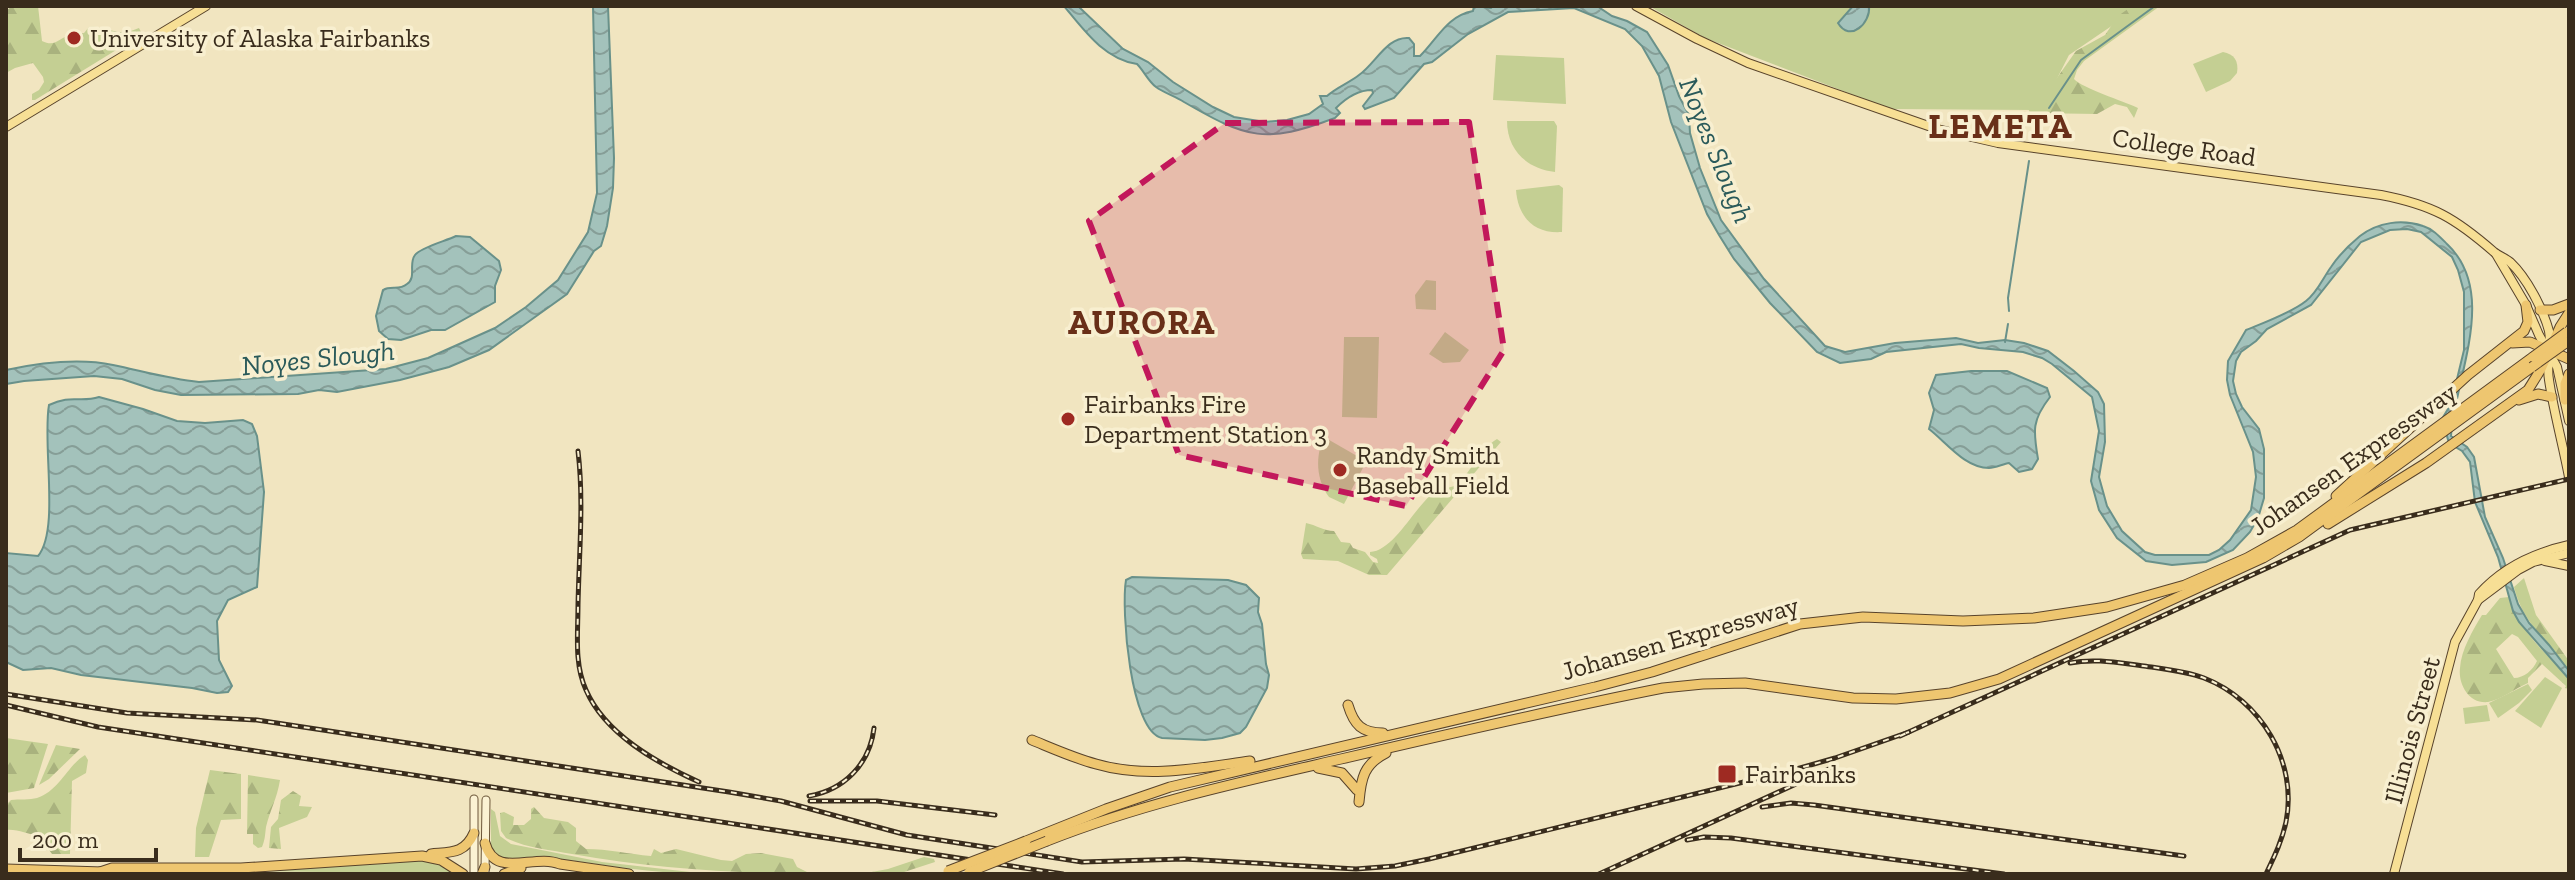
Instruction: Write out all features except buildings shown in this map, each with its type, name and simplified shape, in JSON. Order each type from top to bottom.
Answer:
[{"type":"highway","points":[[2540,310],[2553,310],[2569,304]]},
{"type":"highway","points":[[2297,530],[2357,479],[2468,375],[2526,327],[2526,305]]},
{"type":"highway","points":[[2263,558],[2368,500],[2509,405],[2532,385],[2569,313]]},
{"type":"highway","name":"Johansen Expressway","points":[[944,872],[1151,792],[1626,679],[1800,624],[1863,617],[2001,621],[2107,607],[2163,592],[2207,576],[2297,530],[2438,432],[2462,419],[2568,336]]},
{"type":"highway","points":[[2508,343],[2530,342],[2569,359]]},
{"type":"highway","name":"Johansen Expressway","points":[[967,873],[1140,807],[1618,697],[1686,685],[1745,683],[1879,699],[1928,697],[1999,679],[2263,558],[2324,520],[2466,407],[2533,362]]},
{"type":"highway","points":[[2565,400],[2565,384],[2569,374]]},
{"type":"highway","points":[[2509,405],[2538,394],[2552,397]]},
{"type":"highway","points":[[1348,705],[1355,723],[1364,730],[1403,732]]},
{"type":"highway","points":[[1032,740],[1099,765],[1148,772],[1183,771],[1313,752]]},
{"type":"highway","points":[[1359,802],[1362,776],[1368,765],[1401,746]]},
{"type":"highway","points":[[1302,768],[1338,771],[1357,790]]},
{"type":"highway","points":[[100,872],[112,868],[241,868],[422,856],[461,850],[468,845],[474,833]]},
{"type":"highway","points":[[485,843],[491,856],[504,865],[543,860],[629,874]]},
{"type":"highway","points":[[422,856],[441,860],[463,874]]},
{"type":"highway","points":[[504,874],[533,866],[560,864]]},
{"type":"highway","points":[[6,869],[162,874]]},
{"type":"main road","points":[[6,127],[206,6]]},
{"type":"main road","name":"College Road","points":[[1636,6],[1740,60],[1937,129],[1998,143],[2403,199],[2453,218],[2513,266],[2540,310],[2549,333],[2548,372],[2569,477]]},
{"type":"main road","name":"College Road","points":[[2496,253],[2557,367],[2569,421]]},
{"type":"main road","points":[[2551,549],[2569,536]]},
{"type":"main road","name":"Illinois Street","points":[[2394,874],[2455,642],[2479,594],[2517,567],[2551,549],[2569,545]]},
{"type":"main road","name":"Illinois Street","points":[[2517,567],[2569,553]]},
{"type":"main road","points":[[2537,561],[2569,566]]},
{"type":"main road","points":[[474,799],[479,872]]},
{"type":"main road","points":[[479,872],[485,843],[486,800]]},
{"type":"highlighted area","points":[[1469,122],[1504,350],[1406,506],[1179,455],[1089,221],[1225,123]]},
{"type":"green space","points":[[12,6],[38,6],[42,41],[47,43],[84,33],[89,27],[118,32],[139,28],[141,32],[32,100],[32,94],[44,82],[33,63],[6,73],[6,11]]},
{"type":"green space","points":[[1649,6],[2141,6],[2069,55],[2041,110],[1890,109],[1705,38]]},
{"type":"green space","points":[[2132,6],[2160,6],[2084,61],[2074,79],[2138,108],[2134,118],[2127,107],[2115,104],[2097,114],[2030,113],[2028,108],[2037,106],[2076,51],[2105,35],[2118,16]]},
{"type":"green space","points":[[2223,52],[2235,59],[2237,73],[2230,81],[2206,92],[2193,64]]},
{"type":"green space","points":[[1496,55],[1564,58],[1566,104],[1493,100]]},
{"type":"green space","points":[[1507,121],[1554,121],[1557,126],[1555,172],[1536,167],[1520,156],[1511,141]]},
{"type":"green space","points":[[1559,185],[1563,188],[1562,232],[1536,227],[1520,209],[1516,190]]},
{"type":"green space","points":[[1426,280],[1436,281],[1436,310],[1416,309],[1415,295]]},
{"type":"green space","points":[[1445,332],[1469,350],[1460,362],[1443,363],[1429,354]]},
{"type":"green space","points":[[1344,337],[1379,337],[1377,418],[1342,417]]},
{"type":"green space","name":"Randy Smith Baseball Field","points":[[1324,437],[1364,460],[1365,464],[1344,504],[1329,497],[1321,483],[1318,460]]},
{"type":"green space","points":[[1497,439],[1501,442],[1387,575],[1369,575],[1338,561],[1303,559],[1301,554],[1306,523],[1334,531],[1341,542],[1350,543],[1378,563],[1370,552],[1387,545],[1431,495],[1439,495],[1439,490],[1457,484]]},
{"type":"green space","points":[[2524,578],[2536,615],[2569,661],[2569,671],[2523,611],[2514,587]]},
{"type":"green space","points":[[2509,597],[2526,630],[2569,679],[2569,689],[2542,664],[2528,678],[2528,683],[2493,701],[2475,700],[2466,691],[2460,674],[2465,647],[2482,615],[2486,615],[2500,598]],"holes":[[[2512,634],[2537,661],[2528,673],[2514,678],[2496,649]]]},
{"type":"green space","points":[[2545,677],[2562,688],[2541,728],[2515,711]]},
{"type":"green space","points":[[2528,684],[2532,690],[2498,718],[2489,703]]},
{"type":"green space","points":[[2487,705],[2490,721],[2465,724],[2463,708]]},
{"type":"green space","points":[[6,738],[48,744],[34,788],[6,793]]},
{"type":"green space","points":[[56,745],[80,749],[39,785]]},
{"type":"green space","points":[[85,755],[88,760],[86,773],[72,781],[70,854],[52,854],[39,836],[6,830],[6,805],[11,800],[45,795]]},
{"type":"green space","points":[[210,770],[241,774],[241,819],[221,820],[209,857],[195,857],[196,828]]},
{"type":"green space","points":[[248,775],[280,780],[263,844],[258,848],[253,844],[253,834],[247,834]]},
{"type":"green space","points":[[293,791],[301,796],[299,806],[312,807],[307,817],[279,828],[281,849],[269,848],[271,827],[278,819],[281,800]]},
{"type":"green space","points":[[534,807],[544,818],[568,822],[576,828],[576,841],[586,849],[651,856],[654,849],[661,853],[676,849],[732,861],[746,854],[761,853],[793,859],[797,867],[807,872],[825,874],[667,867],[539,848],[506,838],[501,831],[500,813],[514,817],[513,825],[524,825],[531,819],[531,809]]},
{"type":"green space","points":[[491,809],[495,812],[500,836],[511,844],[602,862],[708,874],[649,871],[547,857],[498,858],[491,847]]},
{"type":"green space","points":[[924,857],[935,862],[898,874],[861,874],[888,869]]},
{"type":"green space","points":[[424,859],[443,864],[456,874],[250,871]]},
{"type":"water","points":[[593,6],[608,6],[614,158],[613,188],[601,246],[594,251],[567,294],[489,350],[449,367],[337,392],[181,395],[122,379],[94,376],[6,384],[6,370],[45,363],[100,363],[199,382],[386,369],[428,358],[495,328],[558,280],[588,232],[597,193]]},
{"type":"water","points":[[1064,6],[1078,6],[1123,49],[1148,62],[1213,107],[1234,117],[1265,122],[1309,114],[1323,104],[1320,96],[1327,96],[1355,78],[1394,41],[1409,38],[1414,44],[1414,56],[1420,56],[1450,23],[1473,11],[1474,6],[1597,6],[1627,21],[1647,32],[1668,65],[1689,115],[1690,133],[1700,168],[1721,220],[1764,279],[1825,346],[1845,352],[1895,343],[1956,338],[1978,343],[2005,340],[2048,351],[2098,392],[2104,404],[2105,442],[2099,477],[2107,506],[2122,531],[2145,552],[2155,555],[2209,555],[2230,540],[2251,510],[2256,477],[2253,452],[2227,380],[2228,361],[2246,330],[2285,314],[2306,301],[2341,254],[2367,231],[2399,222],[2427,227],[2447,244],[2462,264],[2470,286],[2470,336],[2451,436],[2467,447],[2474,457],[2485,517],[2518,604],[2529,623],[2569,671],[2569,679],[2513,611],[2498,557],[2475,502],[2470,462],[2462,451],[2449,443],[2442,419],[2451,404],[2464,350],[2464,292],[2452,257],[2421,232],[2390,230],[2361,242],[2311,305],[2267,329],[2241,352],[2236,361],[2233,381],[2236,394],[2259,429],[2264,449],[2264,498],[2250,532],[2233,550],[2206,562],[2172,565],[2146,561],[2117,538],[2099,510],[2091,481],[2099,431],[2092,397],[2052,364],[2023,352],[1961,344],[1886,352],[1871,359],[1840,363],[1817,352],[1770,303],[1719,235],[1707,214],[1671,122],[1659,76],[1642,46],[1625,29],[1574,8],[1508,12],[1468,34],[1432,62],[1424,64],[1394,98],[1365,109],[1363,106],[1373,93],[1372,90],[1362,91],[1336,108],[1340,113],[1335,118],[1291,132],[1257,134],[1225,124],[1159,89],[1137,64],[1105,50]]},
{"type":"water","points":[[1853,6],[1869,6],[1869,12],[1859,28],[1848,31],[1838,23]]},
{"type":"water","points":[[456,236],[470,237],[499,261],[501,270],[495,286],[495,302],[445,330],[431,330],[401,340],[388,339],[379,331],[376,316],[383,290],[404,286],[410,281],[412,262],[418,252]]},
{"type":"water","points":[[2007,371],[2047,388],[2050,397],[2037,419],[2038,459],[2032,469],[2019,472],[2009,463],[1989,468],[1972,464],[1929,429],[1934,410],[1929,393],[1936,375]]},
{"type":"water","points":[[99,397],[177,421],[205,423],[243,420],[252,424],[257,436],[264,492],[257,587],[228,600],[217,621],[219,660],[232,686],[228,692],[81,675],[51,668],[23,670],[6,662],[6,553],[38,556],[45,544],[48,527],[49,405],[63,400]]},
{"type":"water","points":[[1132,577],[1228,580],[1246,585],[1259,598],[1258,612],[1269,675],[1267,688],[1240,733],[1205,740],[1162,738],[1151,731],[1142,715],[1130,667],[1125,595],[1126,580]]},
{"type":"waterway","points":[[2049,108],[2081,60],[2155,6]]},
{"type":"waterway","points":[[2009,311],[2008,298],[2029,161]]},
{"type":"waterway","points":[[2005,342],[2008,324]]},
{"type":"railway","points":[[578,451],[581,508],[578,648],[582,680],[595,706],[619,733],[666,766],[699,782]]},
{"type":"railway","points":[[1900,736],[2350,530],[2569,479]]},
{"type":"railway","points":[[2070,663],[2107,662],[2167,669],[2204,678],[2243,701],[2258,717],[2280,756],[2288,799],[2282,836],[2266,874]]},
{"type":"railway","points":[[6,694],[127,713],[257,720],[729,792],[781,801],[907,835],[1082,862],[1184,859],[1356,869],[1429,859],[1793,770],[1909,732]]},
{"type":"railway","points":[[6,705],[98,727],[1063,874]]},
{"type":"railway","points":[[809,796],[833,788],[853,773],[867,753],[874,728]]},
{"type":"railway","points":[[1599,874],[1831,768]]},
{"type":"railway","points":[[810,801],[877,801],[995,815]]},
{"type":"railway","points":[[1762,807],[1791,803],[1814,805],[2184,856]]},
{"type":"railway","points":[[1687,840],[1731,838],[2004,874]]},
{"type":"place","name":"University of Alaska Fairbanks","points":[[74,38]]},
{"type":"place","name":"Fairbanks Fire Department Station 3","points":[[1068,419]]},
{"type":"place","name":"Randy Smith Baseball Field","points":[[1340,470]]},
{"type":"place","name":"Fairbanks","points":[[1727,774]]},
{"type":"district","name":"LEMETA","points":[[2001,126]]},
{"type":"district","name":"AURORA","points":[[1142,322]]},
{"type":"water label","name":"Noyes Slough","points":[[1716,150]]},
{"type":"water label","name":"Noyes Slough","points":[[318,358]]}]
